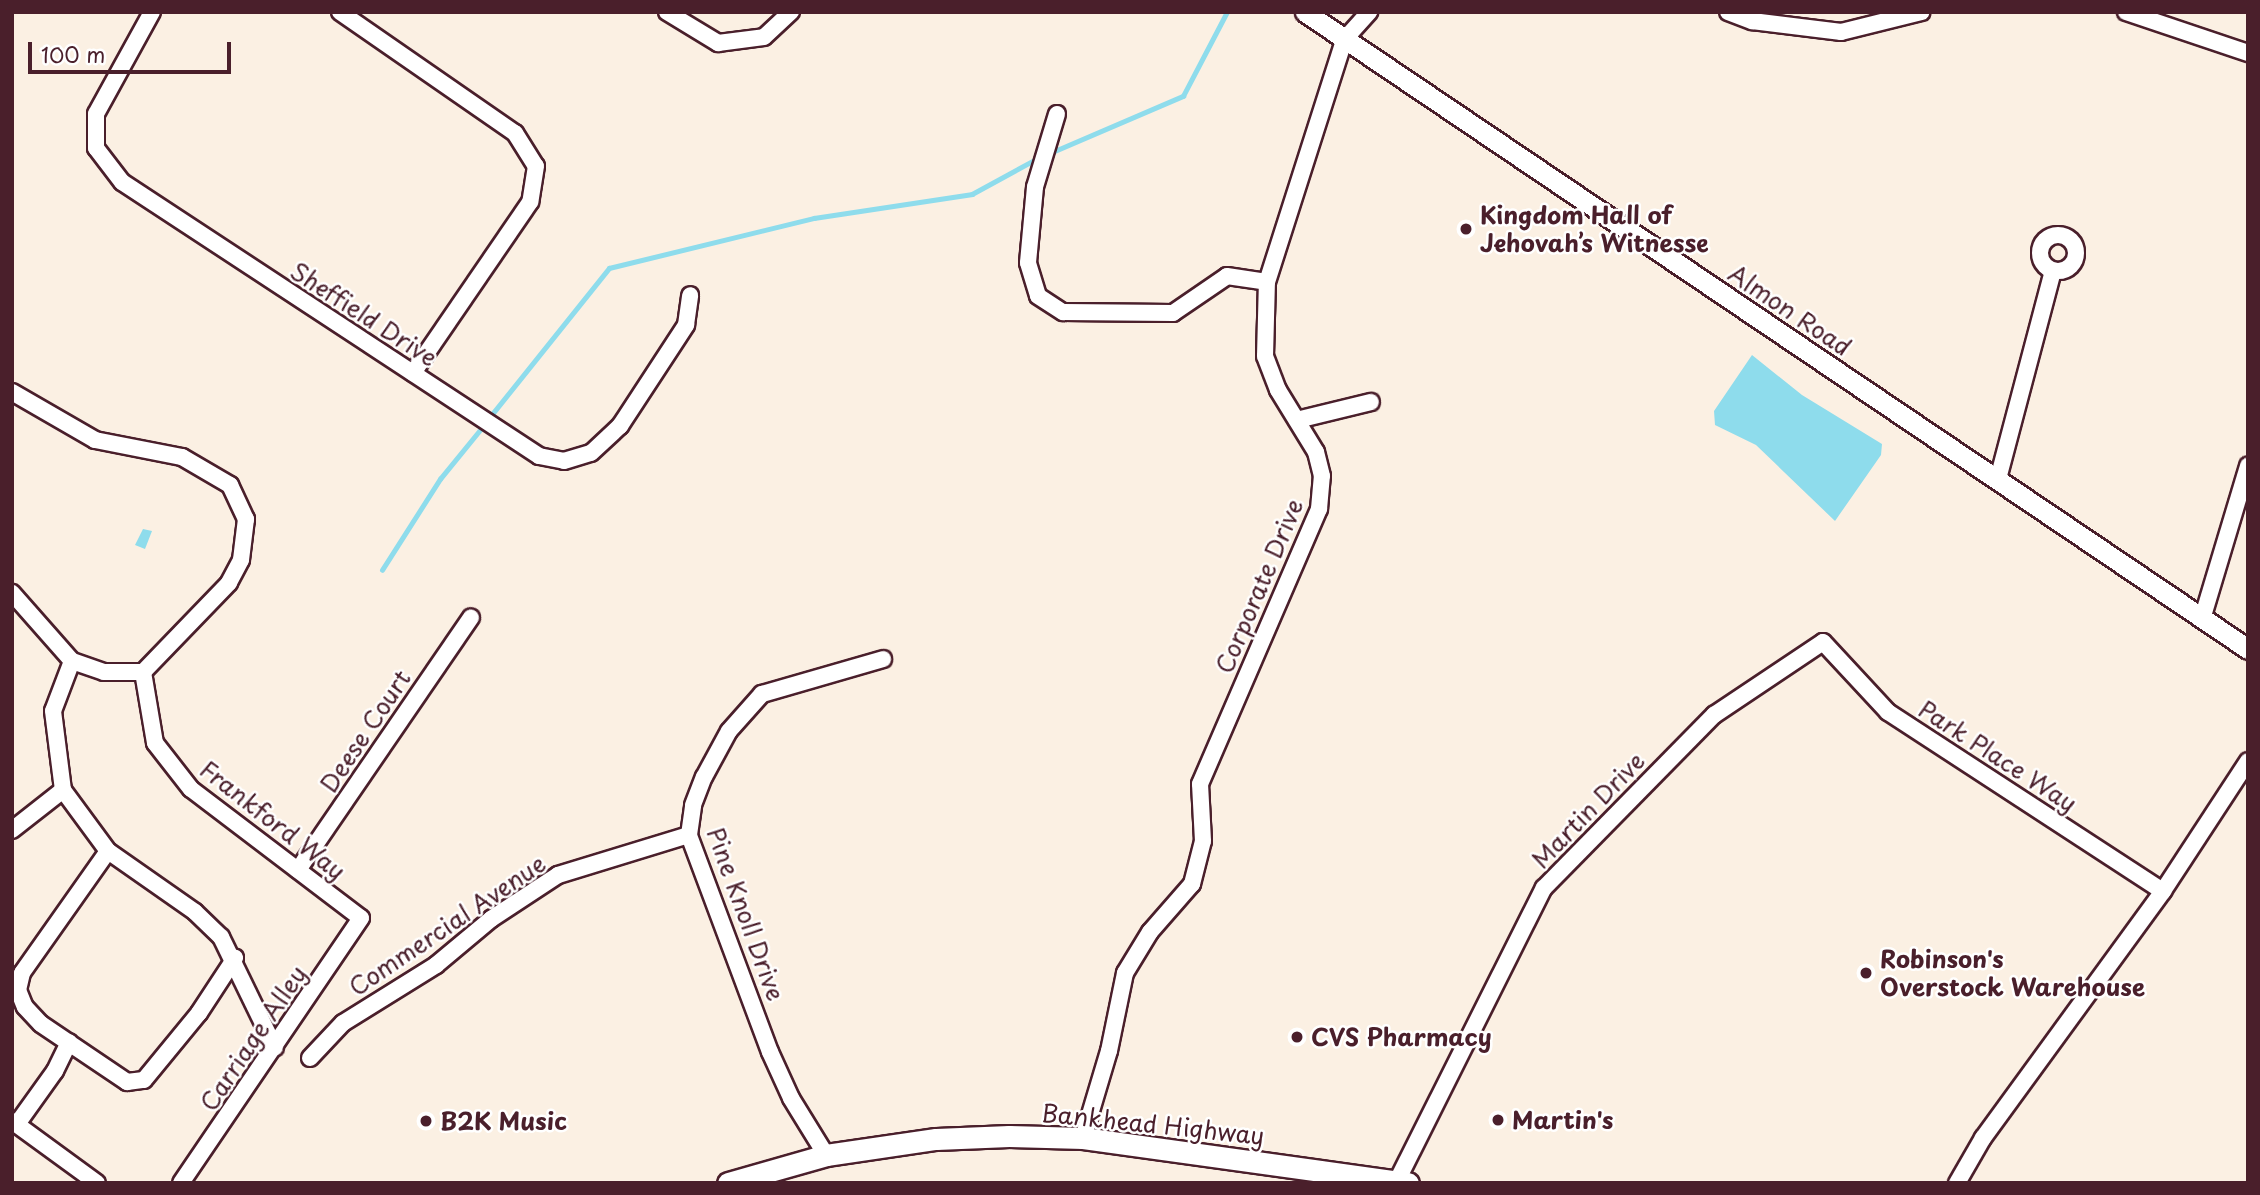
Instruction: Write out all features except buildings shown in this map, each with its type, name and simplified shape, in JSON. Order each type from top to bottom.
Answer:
[{"type":"main road","name":"Bankhead Highway","points":[[728,1183],[826,1155],[936,1139],[1083,1138],[1400,1182]]},
{"type":"street","name":"Sheffield Drive","points":[[152,12],[96,114],[96,148],[122,182],[539,456],[564,461],[590,453],[620,426],[686,325],[690,295]]},
{"type":"street","points":[[340,12],[515,133],[536,166],[530,202],[413,373]]},
{"type":"street","points":[[667,12],[718,43],[764,37],[791,12]]},
{"type":"street","name":"Almon Road","points":[[1305,12],[2248,649]]},
{"type":"street","points":[[1344,40],[1369,12]]},
{"type":"street","points":[[1728,12],[1752,20],[1841,33],[1922,12]]},
{"type":"street","points":[[2126,12],[2248,53]]},
{"type":"street","name":"Corporate Drive","points":[[1083,1138],[1110,1051],[1125,973],[1150,932],[1192,884],[1203,841],[1200,784],[1319,509],[1320,465],[1278,390],[1265,356],[1267,282],[1344,40]]},
{"type":"street","points":[[1057,114],[1035,187],[1028,262],[1038,296],[1063,312],[1173,313],[1227,276],[1267,282]]},
{"type":"street","points":[[1998,479],[2053,271]]},
{"type":"street","points":[[12,593],[72,661],[104,672],[143,672],[229,583],[241,561],[246,519],[230,485],[182,457],[95,440],[13,394]]},
{"type":"street","points":[[1297,420],[1371,402]]},
{"type":"street","points":[[2203,617],[2248,466]]},
{"type":"street","name":"Deese Court","points":[[298,870],[471,617]]},
{"type":"street","name":"Park Place Way","points":[[1823,642],[1888,712],[2163,891]]},
{"type":"street","name":"Martin Drive","points":[[1400,1182],[1544,888],[1714,715],[1823,642]]},
{"type":"street","name":"Pine Knoll Drive","points":[[826,1155],[791,1098],[771,1052],[689,835],[693,806],[704,777],[729,731],[762,694],[883,659]]},
{"type":"street","points":[[72,661],[53,711],[63,790],[108,851],[195,912],[234,958],[275,1048]]},
{"type":"street","name":"Frankford Way","points":[[143,672],[155,743],[191,789],[361,918]]},
{"type":"street","points":[[1958,1183],[1983,1138],[2163,891],[2248,761]]},
{"type":"street","points":[[12,830],[63,790]]},
{"type":"street","name":"Commercial Avenue","points":[[310,1058],[343,1023],[436,965],[491,919],[558,875],[689,835]]},
{"type":"street","points":[[108,851],[22,973],[18,990],[25,1007],[69,1042],[127,1082],[144,1080],[199,1013],[234,958]]},
{"type":"street","name":"Carriage Alley","points":[[181,1183],[361,918]]},
{"type":"street","points":[[69,1042],[55,1072],[14,1123],[97,1183]]},
{"type":"water","points":[[1752,355],[1802,395],[1882,444],[1881,455],[1835,521],[1756,445],[1715,425],[1714,411]]},
{"type":"water","points":[[143,529],[152,531],[145,549],[135,545]]},
{"type":"waterway","points":[[1050,153],[1183,96],[1227,12]]},
{"type":"waterway","points":[[489,418],[609,268],[814,218],[972,194],[1038,158]]},
{"type":"waterway","points":[[382,570],[440,479],[484,425]]},
{"type":"place","name":"Kingdom Hall of Jehovah’s Witnesse","points":[[1466,229]]},
{"type":"place","name":"Robinson's Overstock Warehouse","points":[[1866,973]]},
{"type":"place","name":"CVS Pharmacy","points":[[1297,1037]]},
{"type":"place","name":"Martin's","points":[[1498,1120]]},
{"type":"place","name":"B2K Music","points":[[426,1121]]}]
